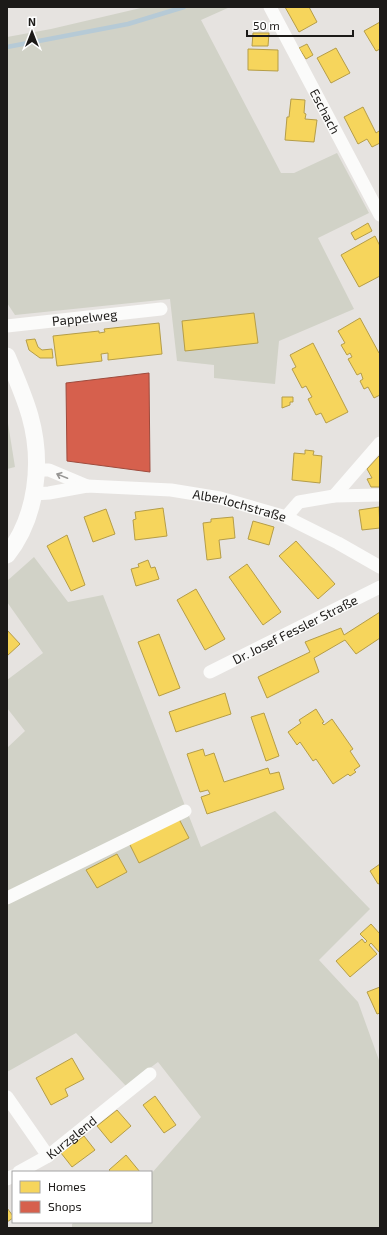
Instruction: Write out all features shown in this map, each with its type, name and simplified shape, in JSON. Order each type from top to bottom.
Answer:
[{"type":"street","name":"Eschach","points":[[270,7],[380,215]]},
{"type":"street","name":"Pappelweg","points":[[7,326],[162,309]]},
{"type":"street","points":[[7,356],[30,416],[36,459],[34,494],[29,516],[7,556]]},
{"type":"street","points":[[334,496],[380,443]]},
{"type":"street","name":"Alberlochstraße","points":[[36,470],[49,470],[87,486]]},
{"type":"street","name":"Alberlochstraße","points":[[34,494],[49,493],[87,486],[171,490],[220,498],[286,517],[338,543],[380,567]]},
{"type":"street","points":[[286,517],[299,502],[334,496],[380,495]]},
{"type":"street","name":"Dr. Josef Fessler Straße","points":[[210,672],[380,587]]},
{"type":"street","points":[[7,898],[185,811]]},
{"type":"street","name":"Kurzglend","points":[[7,1097],[48,1156],[150,1074]]},
{"type":"street","points":[[21,1171],[48,1156]]},
{"type":"shaded area","points":[[145,7],[230,7],[201,20],[281,173],[294,173],[337,153],[369,213],[318,238],[354,309],[279,341],[275,384],[214,378],[214,365],[177,361],[170,299],[15,315],[7,303],[7,37],[51,29]]},
{"type":"shaded area","points":[[7,417],[15,467],[7,469]]},
{"type":"shaded area","points":[[34,557],[68,602],[103,595],[201,847],[275,811],[370,909],[319,960],[358,1002],[380,1063],[380,1228],[72,1228],[74,1223],[152,1223],[152,1173],[201,1117],[158,1062],[126,1086],[76,1033],[7,1072],[7,748],[25,731],[7,708],[7,680],[43,653],[7,602],[7,581]]},
{"type":"building: Homes","points":[[285,7],[309,7],[317,22],[299,32]]},
{"type":"building: Homes","points":[[380,22],[380,49],[376,51],[364,31]]},
{"type":"building: Homes","points":[[253,33],[269,33],[268,46],[252,46]]},
{"type":"building: Homes","points":[[307,44],[313,55],[306,59],[299,48]]},
{"type":"building: Homes","points":[[336,48],[350,73],[331,83],[317,58]]},
{"type":"building: Homes","points":[[248,49],[278,50],[278,71],[248,70]]},
{"type":"building: Homes","points":[[291,99],[305,100],[305,119],[317,120],[314,142],[285,140],[287,117],[289,117]]},
{"type":"building: Homes","points":[[363,107],[376,133],[379,131],[380,134],[380,143],[372,147],[367,139],[358,144],[344,117]]},
{"type":"building: Homes","points":[[368,223],[372,231],[355,240],[351,233]]},
{"type":"building: Homes","points":[[375,236],[380,246],[380,276],[359,287],[341,255]]},
{"type":"building: Homes","points":[[254,313],[258,343],[185,351],[182,321]]},
{"type":"building: Homes","points":[[360,318],[380,353],[380,395],[374,398],[368,387],[364,389],[360,381],[363,379],[361,373],[357,375],[348,359],[352,357],[350,353],[347,355],[341,345],[345,343],[338,331]]},
{"type":"building: Homes","points":[[159,323],[162,354],[108,360],[108,353],[101,354],[102,361],[57,366],[53,336],[99,331],[99,333],[105,332],[104,329]]},
{"type":"building: Homes","points":[[35,339],[38,347],[42,350],[52,349],[53,358],[40,358],[29,350],[26,340]]},
{"type":"building: Homes","points":[[313,343],[348,412],[326,423],[321,413],[316,415],[308,399],[312,397],[306,386],[302,388],[292,369],[296,367],[290,355]]},
{"type":"building: Homes","points":[[282,397],[293,397],[293,402],[290,402],[290,405],[282,408]]},
{"type":"building: Homes","points":[[305,450],[314,451],[313,455],[322,456],[320,483],[292,480],[294,453],[305,454]]},
{"type":"building: Homes","points":[[379,456],[380,487],[371,487],[367,479],[372,478],[367,469]]},
{"type":"building: Homes","points":[[379,507],[380,528],[362,530],[359,510]]},
{"type":"building: Homes","points":[[163,508],[167,536],[135,540],[133,520],[136,519],[135,512]]},
{"type":"building: Homes","points":[[106,509],[115,534],[93,542],[84,517]]},
{"type":"building: Homes","points":[[233,517],[235,538],[219,540],[221,558],[207,560],[203,523],[211,522],[211,519]]},
{"type":"building: Homes","points":[[253,521],[274,527],[269,545],[248,539]]},
{"type":"building: Homes","points":[[67,535],[85,585],[71,591],[47,546]]},
{"type":"building: Homes","points":[[296,541],[335,584],[318,599],[279,556]]},
{"type":"building: Homes","points":[[148,560],[151,568],[155,567],[159,579],[136,586],[131,569],[139,567],[138,564]]},
{"type":"building: Homes","points":[[247,564],[281,612],[263,625],[229,577]]},
{"type":"building: Homes","points":[[196,589],[225,639],[205,650],[177,600]]},
{"type":"building: Homes","points":[[380,612],[380,638],[356,654],[345,640],[314,658],[319,672],[267,698],[258,677],[310,652],[305,642],[341,628],[344,635]]},
{"type":"building: Homes","points":[[7,630],[20,644],[7,656]]},
{"type":"building: Homes","points":[[159,634],[180,688],[159,696],[138,642]]},
{"type":"building: Homes","points":[[225,693],[231,714],[176,732],[169,712]]},
{"type":"building: Homes","points":[[316,709],[324,722],[322,723],[324,725],[332,719],[353,749],[350,751],[360,766],[354,770],[356,772],[350,776],[348,774],[333,784],[316,759],[313,761],[300,742],[297,745],[288,732],[301,723],[299,720]]},
{"type":"building: Homes","points":[[264,713],[279,756],[266,761],[251,717]]},
{"type":"building: Homes","points":[[203,749],[205,756],[214,753],[224,782],[268,768],[270,774],[279,772],[284,789],[207,814],[201,797],[210,794],[208,790],[200,792],[187,754]]},
{"type":"building: Homes","points":[[179,819],[189,838],[139,863],[129,843]]},
{"type":"building: Homes","points":[[117,854],[127,872],[97,888],[86,870]]},
{"type":"building: Homes","points":[[380,864],[380,883],[378,884],[370,871]]},
{"type":"building: Homes","points":[[371,924],[380,934],[380,953],[371,943],[369,945],[377,954],[350,977],[336,961],[362,939],[365,943],[367,941],[360,934]]},
{"type":"building: Homes","points":[[380,987],[380,1013],[377,1014],[367,992]]},
{"type":"building: Homes","points":[[72,1058],[84,1079],[65,1089],[68,1096],[51,1105],[36,1078]]},
{"type":"building: Homes","points":[[155,1096],[176,1125],[164,1133],[143,1105]]},
{"type":"building: Homes","points":[[117,1110],[131,1126],[111,1143],[97,1126]]},
{"type":"building: Homes","points":[[84,1136],[95,1150],[72,1167],[61,1153]]},
{"type":"building: Homes","points":[[126,1155],[139,1171],[110,1171],[109,1170]]},
{"type":"building: Homes","points":[[7,1208],[12,1215],[12,1219],[7,1222]]},
{"type":"building: Shops","points":[[149,373],[150,472],[67,461],[66,383]]},
{"type":"waterway","points":[[7,47],[128,24],[184,7]]}]
